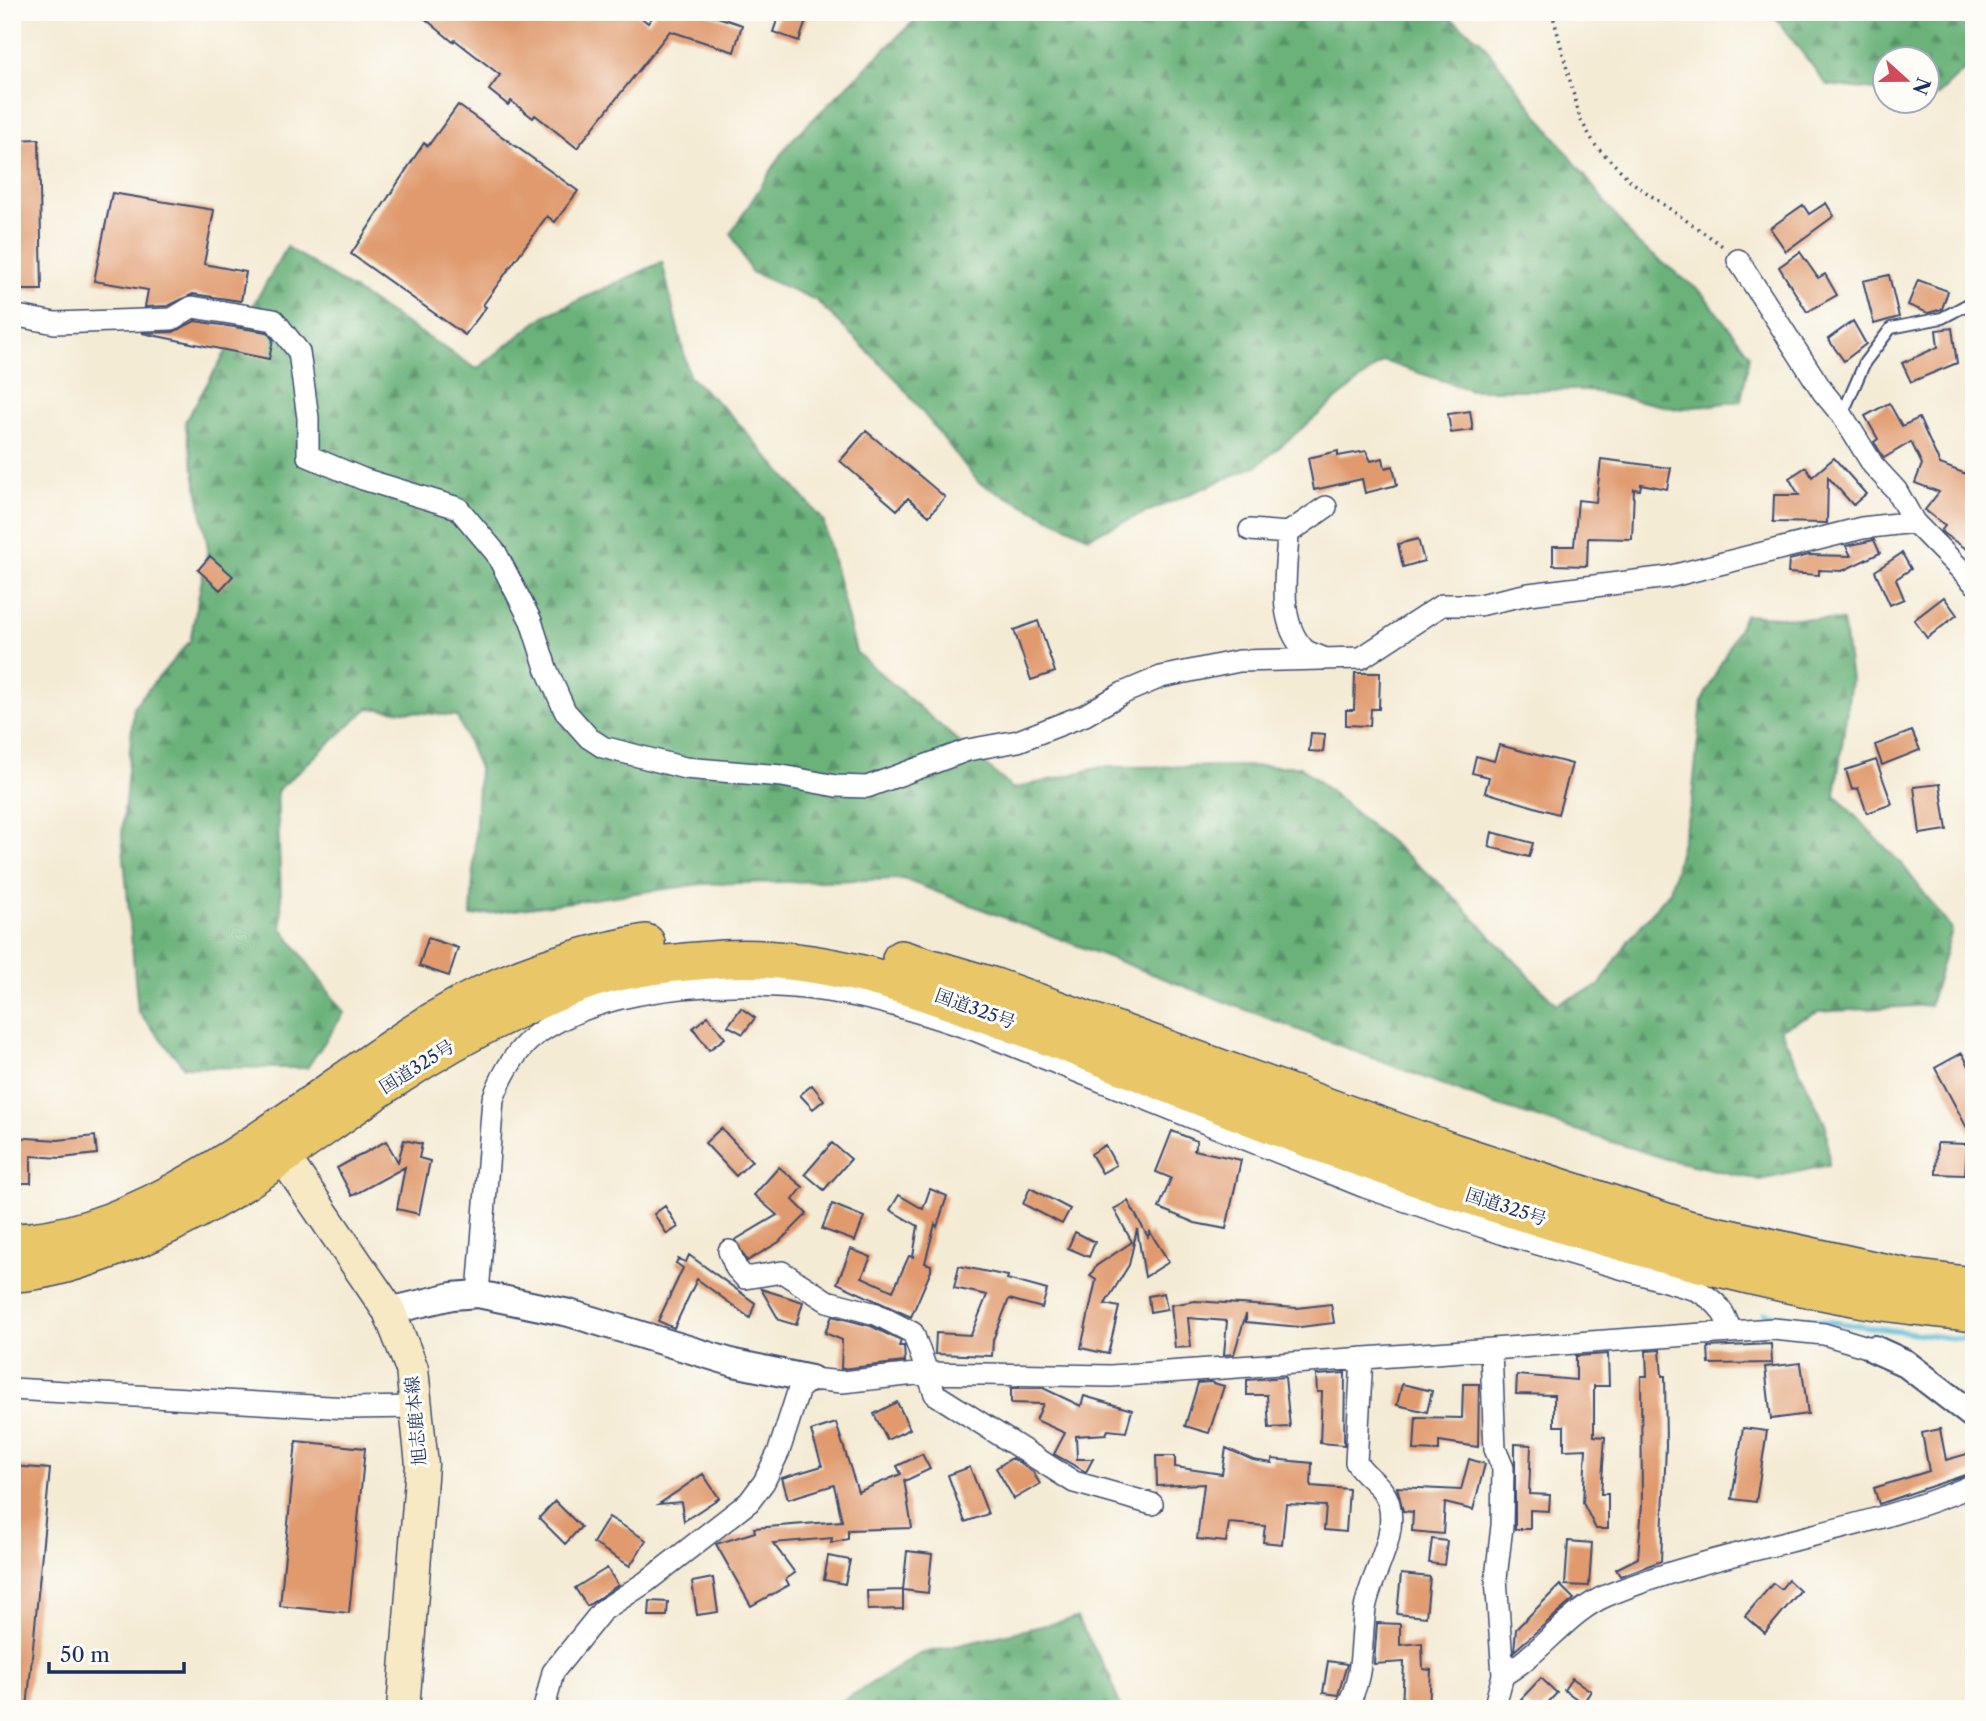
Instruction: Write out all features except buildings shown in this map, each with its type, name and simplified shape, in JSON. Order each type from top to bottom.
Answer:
[{"type":"highway","name":"国道325号","points":[[12,1273],[88,1258],[159,1232],[226,1196],[275,1145],[439,1017],[536,970],[588,953],[676,938],[798,940],[923,964],[995,987],[1450,1151],[1688,1228],[1910,1278],[1974,1286]]},
{"type":"highway","name":"国道325号","points":[[12,1242],[72,1232],[117,1219],[275,1145],[454,1043],[520,1009],[591,980],[648,966],[731,959],[771,959],[804,962],[904,983],[1107,1058],[1348,1154],[1558,1224],[1703,1262],[1858,1298],[1974,1313]]},
{"type":"main road","name":"旭志鹿本線","points":[[275,1145],[389,1311],[412,1369],[422,1465],[403,1709]]},
{"type":"street","points":[[1738,260],[1873,465],[1896,489],[1914,522],[1974,583]]},
{"type":"street","points":[[12,315],[55,323],[172,319],[192,307],[275,320],[299,352],[308,418],[308,456],[363,479],[458,508],[496,553],[531,621],[546,667],[565,711],[589,738],[603,747],[685,768],[867,788],[968,750],[1018,741],[1085,715],[1123,693],[1161,677],[1239,661],[1361,658],[1443,605],[1479,605],[1529,594],[1668,578],[1862,528],[1914,522]]},
{"type":"street","points":[[1250,530],[1288,533],[1326,507]]},
{"type":"street","points":[[1288,533],[1285,602],[1291,626],[1303,649],[1328,660]]},
{"type":"street","points":[[478,1294],[493,1099],[503,1073],[521,1049],[544,1028],[574,1013],[617,1000],[711,987],[776,986],[828,991],[879,1001],[965,1027],[1365,1187],[1507,1235],[1696,1290],[1714,1300],[1725,1312],[1731,1332]]},
{"type":"street","points":[[729,1251],[736,1268],[746,1278],[782,1272],[827,1301],[876,1314],[913,1334],[925,1373],[936,1394],[1074,1482],[1152,1503]]},
{"type":"street","points":[[389,1311],[440,1298],[478,1294],[569,1313],[734,1363],[811,1379],[842,1382],[925,1373],[1111,1376],[1773,1329],[1824,1334],[1874,1349],[1905,1363],[1974,1416]]},
{"type":"street","points":[[1491,1350],[1495,1449],[1503,1468],[1502,1526],[1496,1578],[1503,1675],[1494,1709]]},
{"type":"street","points":[[1345,1709],[1356,1689],[1365,1607],[1388,1536],[1390,1505],[1384,1491],[1362,1472],[1356,1462],[1362,1358]]},
{"type":"street","points":[[544,1709],[553,1672],[602,1611],[646,1582],[749,1502],[764,1482],[779,1451],[799,1389],[811,1379]]},
{"type":"street","points":[[12,1389],[348,1408],[418,1407]]},
{"type":"street","points":[[1503,1675],[1518,1667],[1567,1623],[1605,1595],[1731,1557],[1852,1527],[1974,1485]]},
{"type":"lane","points":[[1842,415],[1866,362],[1891,328],[1942,318],[1974,301]]},
{"type":"path","points":[[1552,12],[1580,119],[1596,146],[1633,183],[1670,212],[1718,241],[1738,260]]},
{"type":"green space","points":[[923,12],[1442,12],[1480,40],[1636,242],[1702,293],[1750,355],[1741,401],[1678,409],[1587,390],[1471,390],[1383,361],[1258,465],[1088,537],[979,483],[895,378],[816,300],[751,272],[731,233],[789,143]]},
{"type":"green space","points":[[1771,12],[1974,12],[1974,61],[1940,93],[1940,46],[1870,46],[1870,90],[1827,85]]},
{"type":"green space","points":[[287,247],[477,369],[544,316],[662,262],[689,376],[732,416],[823,520],[856,652],[1013,789],[1102,767],[1300,766],[1446,889],[1556,1004],[1599,986],[1628,941],[1670,891],[1692,799],[1702,701],[1745,615],[1843,621],[1851,680],[1835,795],[1904,867],[1952,930],[1930,1005],[1818,1012],[1780,1029],[1826,1126],[1829,1165],[1760,1180],[1666,1159],[1493,1104],[903,879],[701,884],[471,916],[479,768],[457,716],[368,708],[277,791],[282,928],[344,1013],[307,1068],[184,1067],[138,1011],[122,835],[134,706],[190,641],[208,548],[185,422]]},
{"type":"green space","points":[[1077,1618],[1110,1677],[1121,1709],[829,1709],[920,1654]]},
{"type":"waterway","points":[[1764,1313],[1974,1341]]}]
